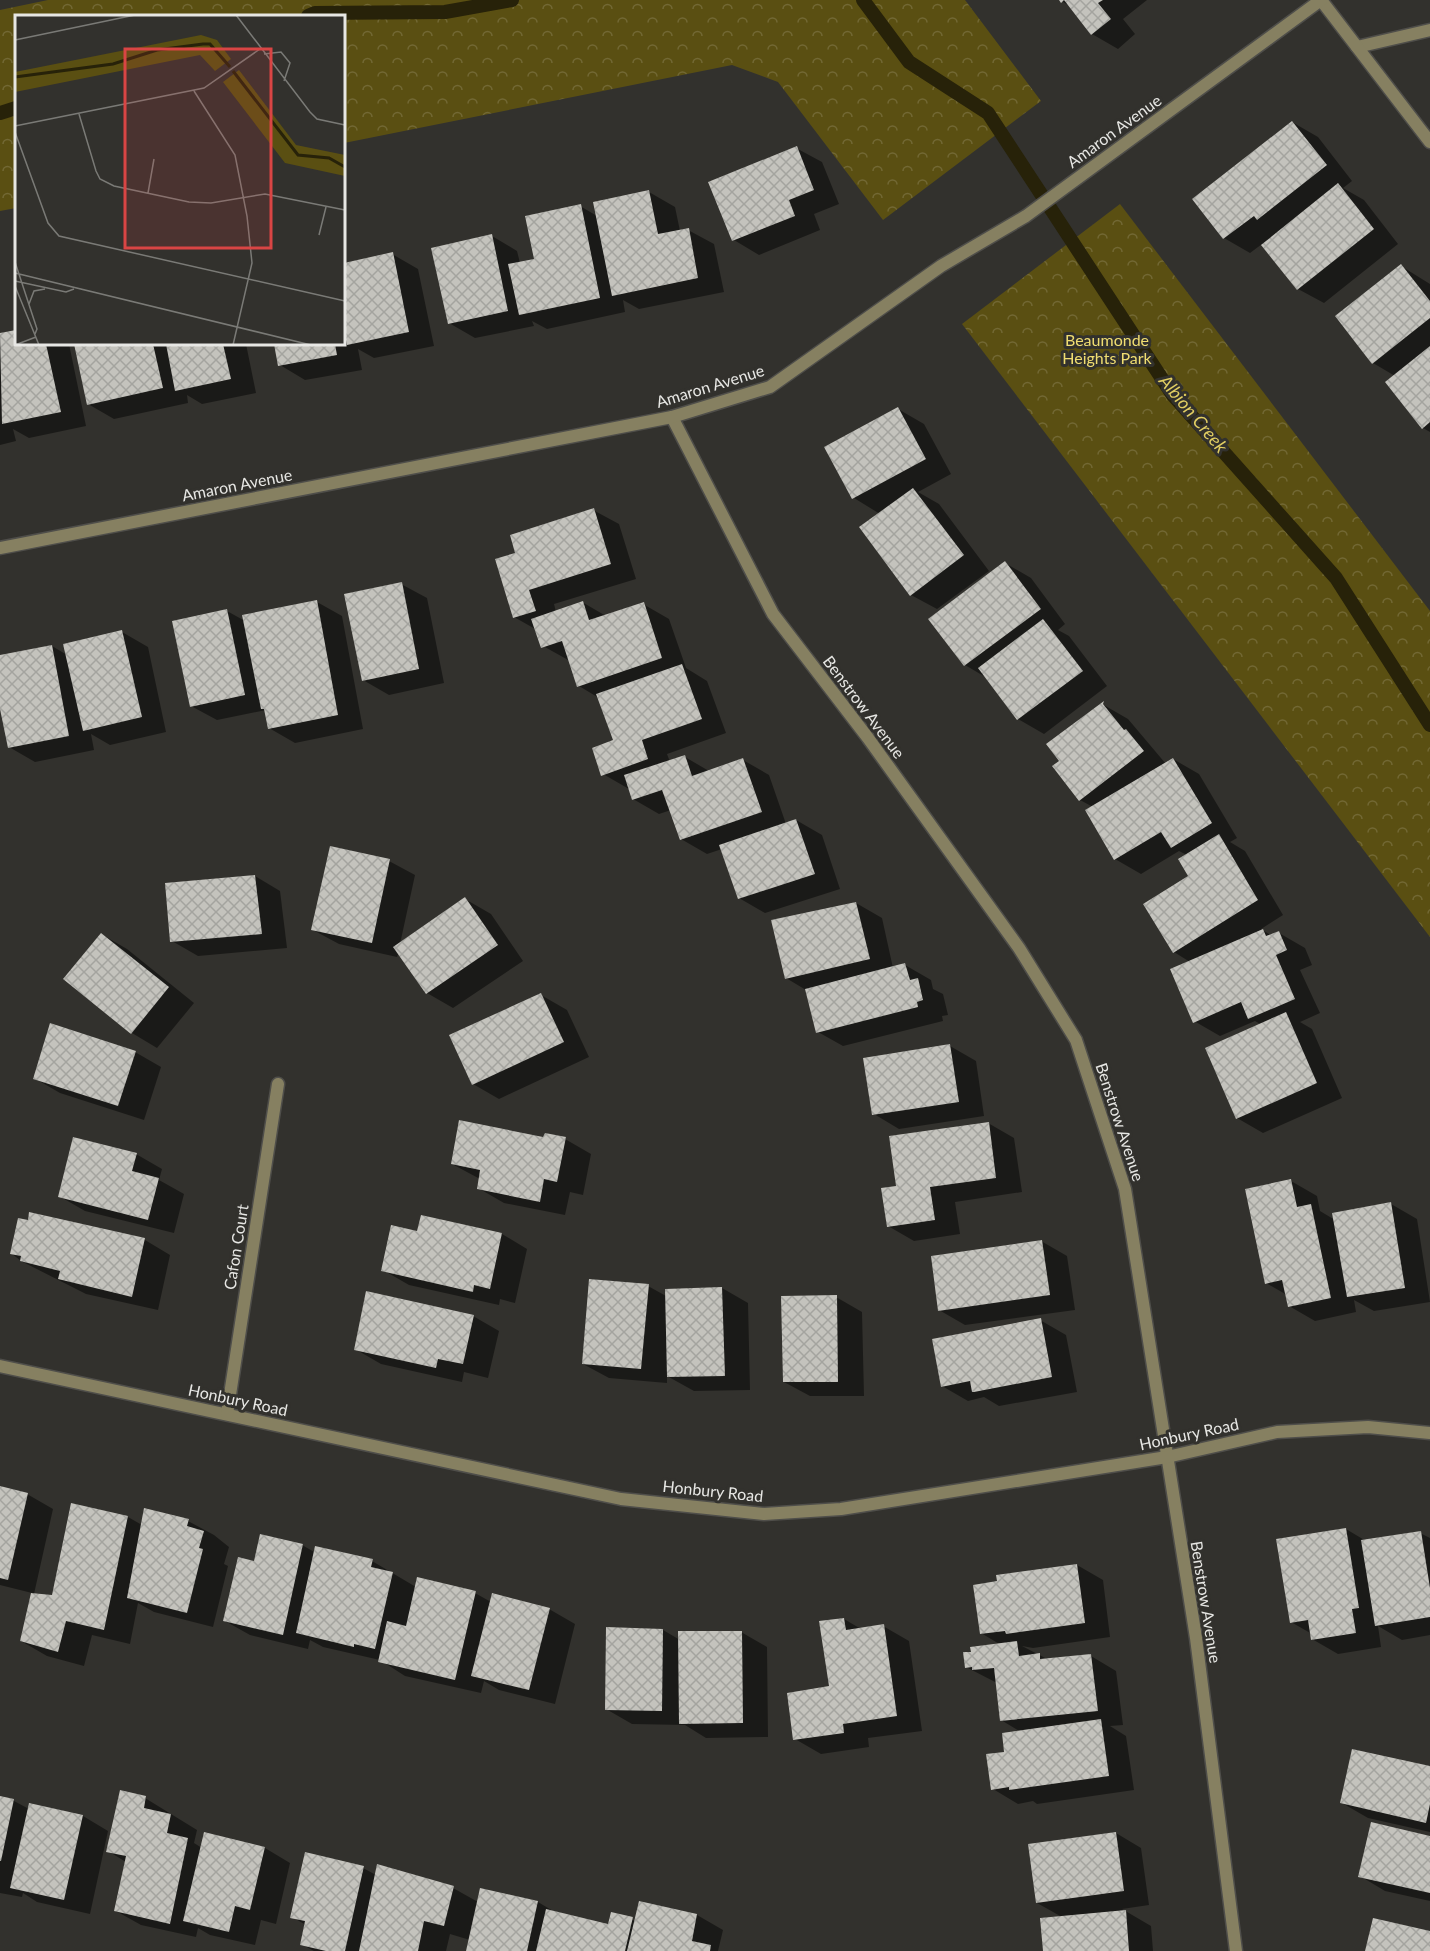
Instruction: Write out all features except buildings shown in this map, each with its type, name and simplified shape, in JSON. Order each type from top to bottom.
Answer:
[{"type":"street","points":[[1321,0],[1430,142]]},
{"type":"street","name":"Amaron Avenue","points":[[0,548],[672,417],[770,387],[940,266],[1026,216],[1321,0]]},
{"type":"street","points":[[1357,47],[1430,30]]},
{"type":"street","name":"Benstrow Avenue","points":[[672,417],[772,614],[867,738],[1019,948],[1076,1040],[1125,1190],[1196,1638],[1236,1951]]},
{"type":"street","name":"Cafon Court","points":[[227,1414],[278,1084]]},
{"type":"street","name":"Honbury Road","points":[[0,1366],[621,1499],[764,1514],[841,1509],[1167,1456],[1277,1432],[1368,1427],[1430,1433]]},
{"type":"green space","points":[[48,0],[965,0],[1041,101],[883,220],[778,82],[732,65],[345,143],[345,15],[15,15],[15,208],[0,211],[0,10]]},
{"type":"green space","name":"Beaumonde Heights Park","points":[[1120,204],[1430,611],[1430,937],[962,324]]},
{"type":"waterway","name":"Albion Creek","points":[[310,15],[315,13],[445,12],[512,0]]},
{"type":"waterway","name":"Albion Creek","points":[[863,0],[909,62],[988,113],[1172,394],[1336,578],[1430,725]]},
{"type":"waterway","name":"Albion Creek","points":[[0,113],[15,108]]}]
